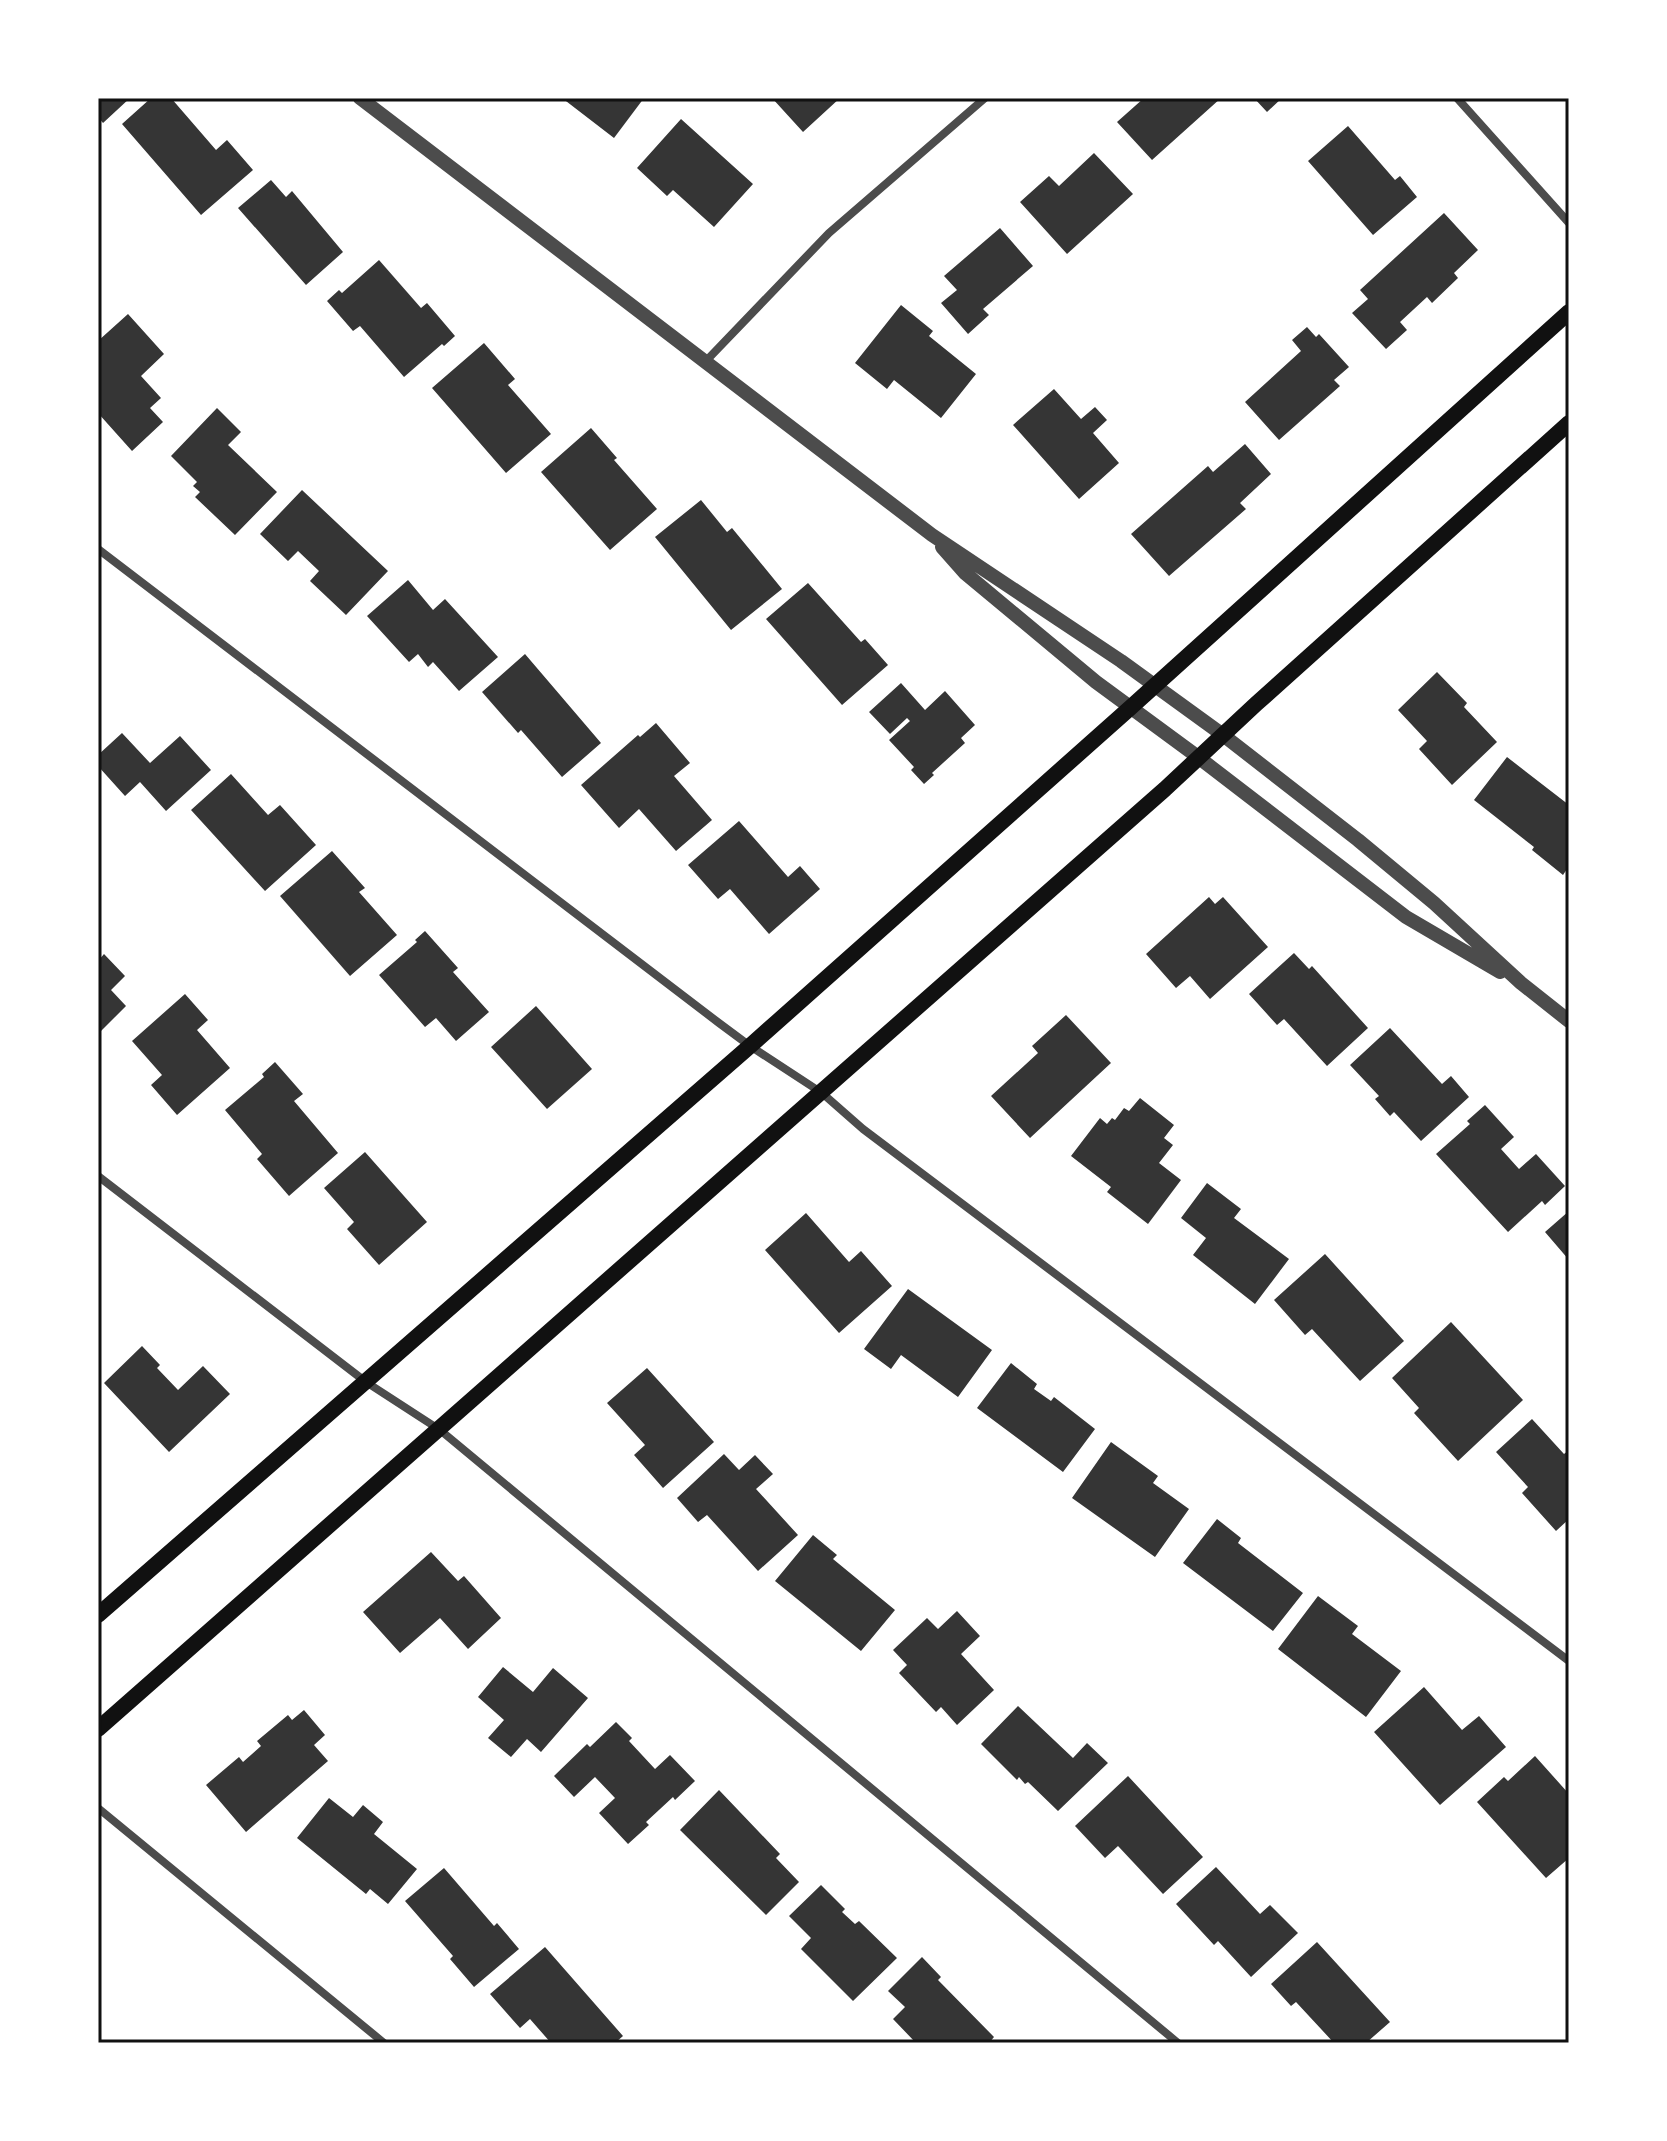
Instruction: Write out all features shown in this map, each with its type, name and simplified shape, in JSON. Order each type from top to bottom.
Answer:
[{"type":"main road","points":[[98,1615],[750,1046],[1569,312]]},
{"type":"main road","points":[[98,1729],[822,1093],[1569,423]]},
{"type":"street","points":[[360,98],[932,535],[1095,643],[1223,735],[1358,840],[1434,903],[1521,983],[1569,1021]]},
{"type":"street","points":[[706,361],[829,233],[985,98]]},
{"type":"street","points":[[1457,98],[1569,223]]},
{"type":"street","points":[[932,535],[965,573],[1130,708],[1406,917],[1521,983]]},
{"type":"street","points":[[98,549],[750,1046],[822,1093],[863,1129],[1569,1661]]},
{"type":"street","points":[[98,1176],[366,1382],[440,1430],[1178,2043]]},
{"type":"street","points":[[98,1808],[384,2043]]},
{"type":"building","points":[[98,98],[130,98],[103,123],[98,117]]},
{"type":"building","points":[[151,98],[171,98],[216,150],[227,140],[253,170],[201,215],[122,124]]},
{"type":"building","points":[[562,98],[644,98],[614,138]]},
{"type":"building","points":[[772,98],[840,98],[803,132]]},
{"type":"building","points":[[1144,98],[1221,98],[1152,160],[1117,122]]},
{"type":"building","points":[[1254,98],[1282,98],[1267,112]]},
{"type":"building","points":[[681,119],[753,184],[714,227],[673,190],[667,196],[637,168]]},
{"type":"building","points":[[1348,126],[1395,180],[1400,176],[1417,197],[1373,235],[1308,161]]},
{"type":"building","points":[[1094,153],[1133,194],[1067,254],[1020,202],[1049,176],[1059,186]]},
{"type":"building","points":[[271,180],[286,197],[292,191],[343,252],[306,285],[238,208]]},
{"type":"building","points":[[1444,213],[1478,250],[1454,273],[1458,278],[1432,303],[1427,297],[1400,322],[1407,330],[1386,349],[1352,313],[1368,299],[1360,290]]},
{"type":"building","points":[[1000,228],[1033,266],[983,309],[989,315],[968,334],[941,303],[957,290],[944,276]]},
{"type":"building","points":[[379,260],[421,308],[427,303],[455,336],[404,377],[360,326],[353,331],[327,301],[339,290],[342,293]]},
{"type":"building","points":[[901,305],[933,331],[929,336],[976,374],[941,418],[894,380],[887,389],[855,363]]},
{"type":"building","points":[[128,314],[164,354],[141,376],[161,398],[150,408],[163,422],[132,451],[98,413],[98,341]]},
{"type":"building","points":[[1307,327],[1316,337],[1319,334],[1349,367],[1334,380],[1340,386],[1279,440],[1245,402],[1301,351],[1292,340]]},
{"type":"building","points":[[484,343],[515,379],[508,385],[551,434],[506,473],[432,388]]},
{"type":"building","points":[[1054,389],[1081,419],[1095,407],[1107,420],[1093,433],[1119,463],[1079,499],[1013,425]]},
{"type":"building","points":[[217,408],[241,432],[228,445],[277,492],[235,535],[195,497],[200,492],[193,486],[197,482],[171,456]]},
{"type":"building","points":[[591,428],[657,509],[610,550],[541,472]]},
{"type":"building","points":[[1245,444],[1271,474],[1240,503],[1246,509],[1169,576],[1131,534],[1208,466],[1213,472]]},
{"type":"building","points":[[302,490],[388,571],[346,615],[310,581],[319,571],[298,551],[288,561],[260,534]]},
{"type":"building","points":[[701,500],[727,532],[732,528],[782,589],[731,630],[655,537]]},
{"type":"building","points":[[408,580],[433,610],[445,599],[498,657],[459,691],[433,662],[428,667],[418,654],[409,662],[367,616]]},
{"type":"building","points":[[808,583],[861,642],[865,639],[888,665],[842,705],[766,619]]},
{"type":"building","points":[[525,654],[601,743],[562,777],[482,692]]},
{"type":"building","points":[[1437,672],[1467,703],[1464,707],[1497,742],[1452,785],[1419,749],[1427,741],[1398,710]]},
{"type":"building","points":[[901,683],[925,710],[945,691],[975,725],[961,738],[965,743],[924,784],[911,770],[914,767],[889,740],[910,721],[907,718],[890,734],[869,712]]},
{"type":"building","points":[[656,723],[690,763],[674,776],[712,820],[676,851],[639,809],[619,828],[581,785]]},
{"type":"building","points":[[122,733],[150,763],[180,736],[211,770],[166,811],[140,782],[125,796],[98,766],[98,755]]},
{"type":"building","points":[[1507,757],[1569,805],[1569,866],[1563,875],[1532,850],[1534,847],[1474,800]]},
{"type":"building","points":[[231,774],[268,815],[280,805],[316,845],[265,891],[191,810]]},
{"type":"building","points":[[739,821],[788,877],[800,866],[820,889],[769,934],[730,889],[718,899],[688,865]]},
{"type":"building","points":[[332,851],[365,888],[359,892],[397,935],[350,976],[280,896]]},
{"type":"building","points":[[1209,897],[1215,904],[1223,897],[1268,947],[1210,999],[1190,976],[1176,988],[1146,954]]},
{"type":"building","points":[[425,931],[458,968],[453,972],[489,1012],[456,1041],[436,1018],[425,1027],[379,975],[417,942],[415,940]]},
{"type":"building","points":[[1294,953],[1309,969],[1312,966],[1368,1028],[1327,1066],[1284,1019],[1277,1025],[1249,994]]},
{"type":"building","points":[[104,954],[125,976],[111,990],[126,1006],[98,1034],[98,961]]},
{"type":"building","points":[[185,994],[208,1020],[197,1030],[230,1068],[177,1115],[151,1085],[162,1075],[132,1041]]},
{"type":"building","points":[[536,1006],[592,1069],[547,1109],[491,1047]]},
{"type":"building","points":[[1066,1015],[1111,1063],[1030,1138],[991,1096],[1038,1053],[1032,1046]]},
{"type":"building","points":[[1390,1028],[1442,1084],[1451,1076],[1469,1097],[1421,1141],[1394,1112],[1390,1116],[1375,1099],[1379,1096],[1350,1065]]},
{"type":"building","points":[[275,1062],[303,1094],[294,1101],[338,1153],[289,1196],[257,1159],[262,1154],[225,1110],[264,1077],[262,1074]]},
{"type":"building","points":[[1140,1098],[1174,1125],[1164,1138],[1173,1145],[1159,1163],[1181,1180],[1148,1224],[1107,1192],[1111,1187],[1071,1156],[1100,1118],[1107,1124],[1112,1118],[1115,1120],[1124,1108],[1129,1111]]},
{"type":"building","points":[[1485,1105],[1514,1137],[1501,1149],[1519,1169],[1536,1154],[1565,1186],[1545,1205],[1542,1201],[1508,1232],[1436,1154],[1470,1124],[1467,1121]]},
{"type":"building","points":[[365,1152],[427,1222],[379,1265],[347,1229],[354,1222],[324,1188]]},
{"type":"building","points":[[1207,1183],[1241,1209],[1234,1218],[1289,1259],[1255,1304],[1193,1255],[1206,1238],[1181,1218]]},
{"type":"building","points":[[1569,1211],[1569,1260],[1545,1232]]},
{"type":"building","points":[[806,1213],[849,1262],[861,1251],[892,1286],[839,1333],[765,1250]]},
{"type":"building","points":[[1325,1254],[1404,1341],[1360,1381],[1312,1329],[1305,1335],[1274,1300]]},
{"type":"building","points":[[908,1289],[992,1350],[958,1397],[901,1355],[891,1369],[864,1349]]},
{"type":"building","points":[[1451,1322],[1523,1400],[1458,1461],[1414,1413],[1419,1408],[1392,1378]]},
{"type":"building","points":[[142,1346],[178,1390],[203,1366],[230,1394],[169,1452],[104,1383]]},
{"type":"building","points":[[1011,1363],[1037,1384],[1034,1389],[1051,1401],[1054,1397],[1095,1429],[1063,1472],[977,1408]]},
{"type":"building","points":[[647,1368],[714,1442],[663,1488],[634,1455],[645,1445],[607,1403]]},
{"type":"building","points":[[1532,1419],[1564,1454],[1569,1450],[1569,1519],[1556,1531],[1522,1493],[1528,1487],[1496,1452]]},
{"type":"building","points":[[1111,1442],[1158,1476],[1153,1483],[1189,1509],[1155,1557],[1072,1498]]},
{"type":"building","points":[[724,1454],[739,1470],[755,1455],[773,1474],[756,1489],[798,1535],[758,1571],[707,1515],[698,1522],[677,1498]]},
{"type":"building","points":[[1217,1519],[1241,1538],[1238,1543],[1303,1593],[1273,1631],[1183,1563]]},
{"type":"building","points":[[813,1535],[837,1555],[833,1559],[895,1610],[861,1651],[775,1581]]},
{"type":"building","points":[[431,1552],[458,1581],[464,1576],[501,1618],[468,1649],[440,1618],[400,1653],[363,1612]]},
{"type":"building","points":[[1318,1596],[1358,1626],[1352,1634],[1401,1671],[1366,1717],[1278,1649]]},
{"type":"building","points":[[957,1611],[980,1636],[961,1654],[994,1690],[957,1725],[941,1707],[936,1712],[899,1673],[907,1665],[893,1650],[927,1618],[938,1629]]},
{"type":"building","points":[[503,1667],[533,1692],[553,1668],[588,1698],[541,1752],[527,1739],[511,1757],[488,1738],[504,1720],[478,1697]]},
{"type":"building","points":[[1424,1687],[1462,1730],[1479,1716],[1506,1747],[1440,1805],[1374,1732]]},
{"type":"building","points":[[1018,1706],[1073,1758],[1087,1743],[1108,1763],[1058,1811],[1028,1782],[1025,1784],[1019,1777],[1017,1780],[981,1744]]},
{"type":"building","points":[[304,1710],[325,1735],[314,1745],[328,1761],[246,1832],[206,1785],[239,1757],[243,1762],[261,1746],[257,1741],[288,1715],[292,1720]]},
{"type":"building","points":[[616,1722],[655,1769],[670,1755],[695,1781],[646,1822],[649,1825],[628,1844],[599,1813],[615,1798],[595,1777],[574,1797],[554,1776],[587,1744],[590,1747]]},
{"type":"building","points":[[1535,1756],[1569,1794],[1569,1858],[1546,1878],[1477,1802],[1504,1777],[1508,1781]]},
{"type":"building","points":[[1128,1776],[1203,1857],[1163,1894],[1118,1846],[1105,1858],[1075,1826]]},
{"type":"building","points":[[719,1790],[780,1854],[776,1858],[799,1882],[766,1915],[680,1830]]},
{"type":"building","points":[[329,1798],[353,1817],[363,1805],[383,1822],[374,1834],[417,1869],[388,1904],[370,1889],[366,1894],[297,1838]]},
{"type":"building","points":[[1216,1867],[1260,1914],[1270,1905],[1298,1933],[1251,1977],[1218,1941],[1214,1945],[1176,1904]]},
{"type":"building","points":[[444,1868],[494,1926],[497,1923],[519,1949],[474,1987],[450,1959],[453,1956],[405,1901]]},
{"type":"building","points":[[821,1885],[845,1909],[842,1912],[855,1924],[859,1921],[897,1958],[853,2001],[801,1949],[811,1938],[789,1916]]},
{"type":"building","points":[[1317,1942],[1390,2022],[1366,2043],[1334,2043],[1296,2002],[1291,2006],[1271,1984]]},
{"type":"building","points":[[545,1947],[623,2036],[615,2043],[551,2043],[530,2019],[520,2028],[490,1994]]},
{"type":"building","points":[[922,1957],[941,1977],[938,1980],[994,2037],[989,2043],[916,2043],[893,2019],[905,2007],[888,1991]]}]
